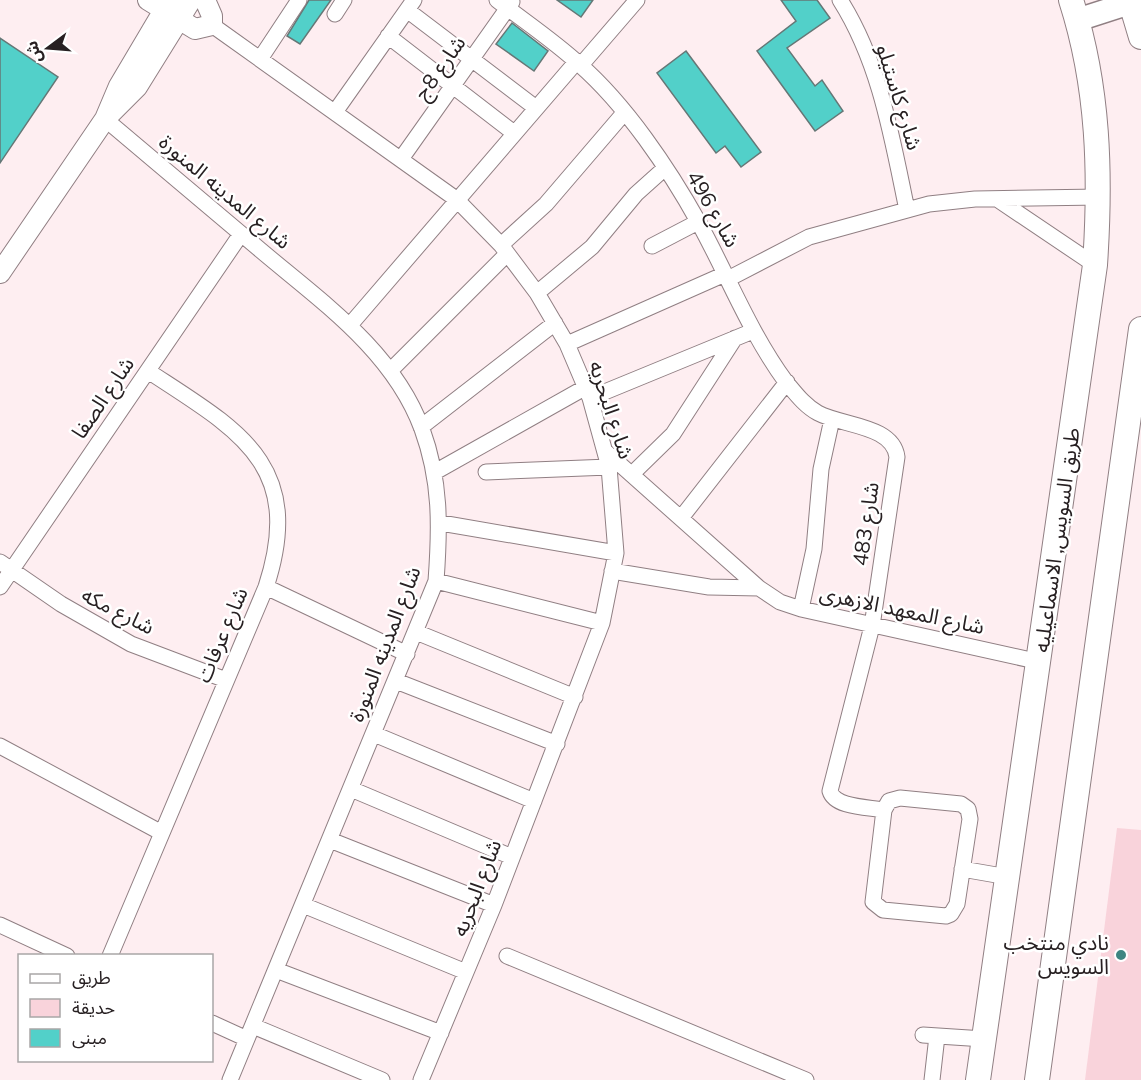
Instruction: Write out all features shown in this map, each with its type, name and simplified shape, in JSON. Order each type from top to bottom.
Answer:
[{"type":"main road","points":[[1074,10],[1133,1],[1141,37]]},
{"type":"main road","name":"طريق السويس, الاسماعيليه","points":[[978,1080],[1040,662],[1095,265],[1100,197],[1095,108],[1074,10]]},
{"type":"main road","points":[[1037,1080],[1141,329]]},
{"type":"street","points":[[0,273],[105,119],[113,97],[165,8],[191,0]]},
{"type":"street","points":[[165,8],[195,29],[212,25],[212,16],[205,0]]},
{"type":"street","points":[[260,59],[300,0]]},
{"type":"street","points":[[335,14],[344,0]]},
{"type":"street","name":"شارع كاستيلو","points":[[840,0],[876,80],[887,113],[907,210]]},
{"type":"street","name":"شارع 8ج","points":[[401,159],[472,59],[506,3]]},
{"type":"street","name":"شارع 496","points":[[506,3],[579,63],[624,112],[665,168],[698,222],[753,331],[804,404],[832,418],[881,435]]},
{"type":"street","points":[[350,325],[456,199],[579,63],[628,3]]},
{"type":"street","points":[[335,112],[410,5],[472,59],[536,108]]},
{"type":"street","name":"شارع البحريه","points":[[212,25],[456,199],[504,250],[537,293],[567,344],[588,393],[609,467],[616,553],[602,623],[494,905],[421,1080]]},
{"type":"street","points":[[388,36],[514,133]]},
{"type":"street","points":[[390,371],[546,204],[624,112]]},
{"type":"street","name":"شارع المدينه المنورة","points":[[105,119],[350,325],[390,371],[421,427],[435,472],[441,523],[436,581],[230,1080]]},
{"type":"street","points":[[537,293],[587,252],[636,194],[665,168]]},
{"type":"street","points":[[567,344],[727,276],[809,237],[907,210],[952,201],[1100,197]]},
{"type":"street","points":[[997,199],[1095,265]]},
{"type":"street","points":[[652,246],[698,222]]},
{"type":"street","name":"شارع الصفا","points":[[0,587],[6,566],[148,370],[241,234]]},
{"type":"street","points":[[421,427],[555,323]]},
{"type":"street","points":[[435,472],[588,393],[753,331]]},
{"type":"street","points":[[632,474],[673,434],[735,338]]},
{"type":"street","name":"شارع عرفات","points":[[111,954],[266,586],[278,540],[278,514],[273,489],[263,466],[249,445],[231,426],[148,370]]},
{"type":"street","points":[[681,518],[787,382]]},
{"type":"street","points":[[801,609],[814,549],[821,469],[832,418]]},
{"type":"street","name":"شارع 483","points":[[881,435],[893,443],[897,457],[872,626],[830,791],[831,796],[840,802],[884,810]]},
{"type":"street","name":"شارع المعهد الازهرى","points":[[604,449],[759,588],[780,602],[872,626],[1040,662]]},
{"type":"street","points":[[486,472],[609,467]]},
{"type":"street","points":[[441,523],[616,553]]},
{"type":"street","name":"شارع مكه","points":[[6,566],[61,604],[131,644],[226,680]]},
{"type":"street","points":[[612,571],[722,589],[759,588]]},
{"type":"street","points":[[436,581],[602,623]]},
{"type":"street","points":[[266,586],[407,654]]},
{"type":"street","points":[[416,632],[575,697]]},
{"type":"street","points":[[396,681],[556,744]]},
{"type":"street","points":[[374,734],[534,801]]},
{"type":"street","points":[[0,746],[162,833]]},
{"type":"street","points":[[351,789],[512,857]]},
{"type":"street","points":[[900,798],[965,806],[970,819],[962,869],[955,909],[946,916],[883,910],[875,906],[873,898],[884,810],[889,801],[900,798]]},
{"type":"street","points":[[330,840],[494,905]]},
{"type":"street","points":[[962,869],[1008,876]]},
{"type":"street","points":[[303,906],[466,972]]},
{"type":"street","points":[[0,925],[63,954]]},
{"type":"street","points":[[507,956],[806,1080]]},
{"type":"street","points":[[276,970],[441,1033]]},
{"type":"street","points":[[213,1023],[250,1033],[382,1080]]},
{"type":"street","points":[[932,1080],[930,1036],[984,1039]]},
{"type":"green space","name":"نادي منتخب السويس","points":[[1117,828],[1141,830],[1141,1080],[1085,1080]]},
{"type":"building","points":[[309,0],[331,0],[300,44],[287,36]]},
{"type":"building","points":[[557,0],[593,0],[581,17]]},
{"type":"building","points":[[781,0],[817,0],[830,18],[787,48],[815,86],[822,80],[843,111],[815,131],[757,51],[796,21]]},
{"type":"building","points":[[512,23],[548,51],[534,71],[496,44]]},
{"type":"building","points":[[0,38],[58,77],[0,163]]},
{"type":"building","points":[[686,51],[761,152],[741,167],[725,146],[716,153],[657,73]]},
{"type":"place","name":"نادي منتخب السويس","points":[[1121,955]]}]
